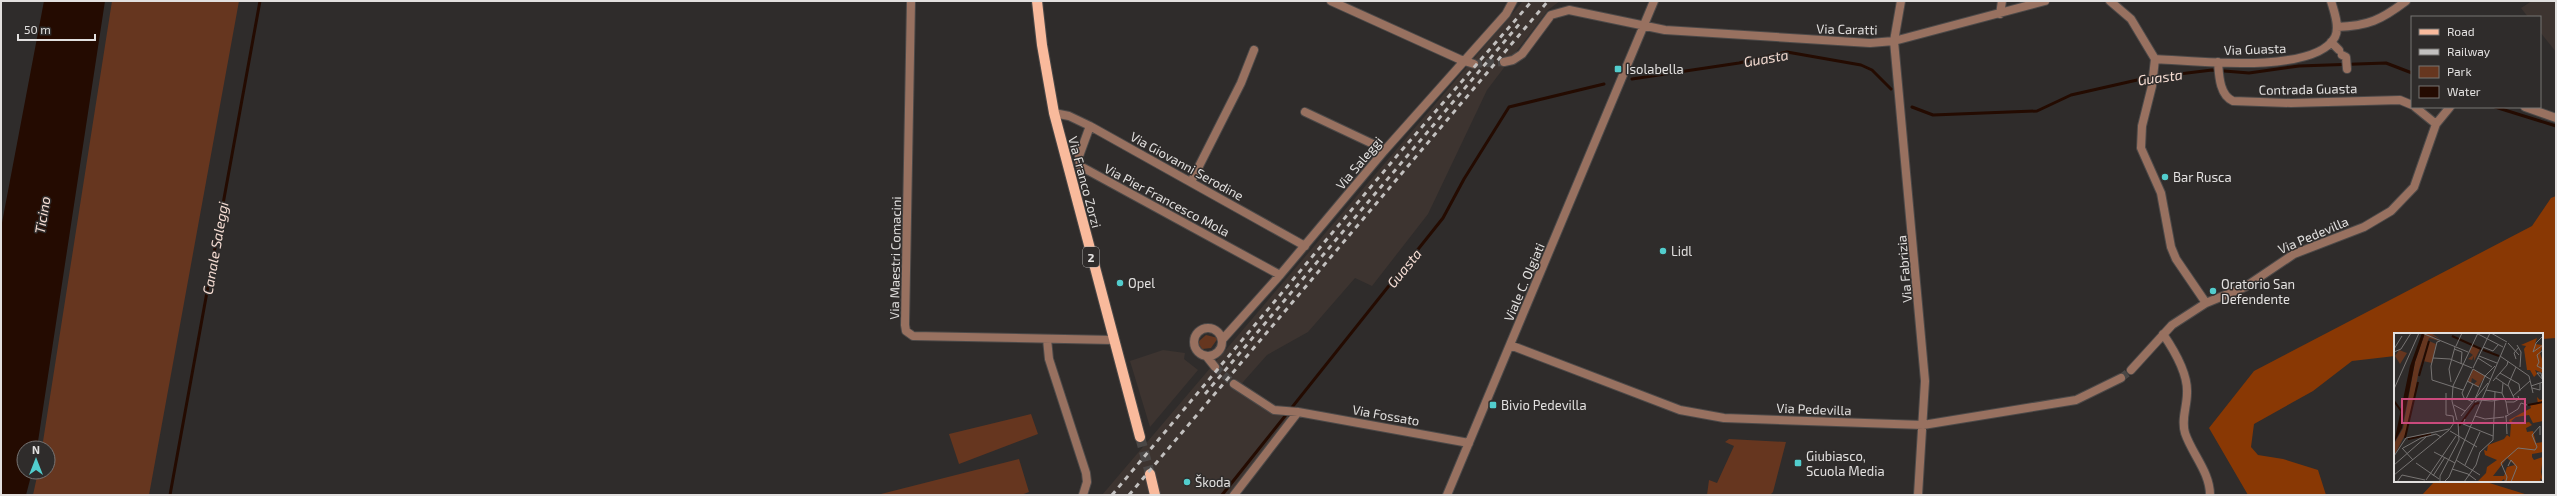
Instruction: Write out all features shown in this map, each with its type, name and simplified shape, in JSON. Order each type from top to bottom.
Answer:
[{"type":"main road","name":"Via Franco Zorzi","points":[[1037,1],[1043,53],[1054,113],[1113,340],[1140,436]]},
{"type":"main road","points":[[1150,474],[1155,495]]},
{"type":"street","name":"Via Maestri Comacini","points":[[911,1],[906,331],[913,336],[1113,340]]},
{"type":"street","points":[[1331,1],[1464,61],[1474,64]]},
{"type":"street","name":"Via Saleggi","points":[[1207,357],[1218,353],[1222,340],[1305,246],[1384,151],[1506,14],[1513,1]]},
{"type":"street","name":"Viale C. Olgiati","points":[[1447,495],[1654,1]]},
{"type":"street","name":"Via Fabrizia","points":[[1901,1],[1894,41],[1924,368],[1923,425],[1918,495]]},
{"type":"street","points":[[2000,14],[2002,1]]},
{"type":"street","name":"Via Caratti","points":[[1504,62],[1519,56],[1548,18],[1561,11],[1580,11],[1643,26],[1815,40],[1894,41],[2045,1]]},
{"type":"street","points":[[2110,1],[2131,19],[2155,59],[2153,82],[2142,126],[2141,138],[2143,156],[2161,193],[2171,247],[2176,259],[2206,302]]},
{"type":"street","points":[[2331,1],[2337,27],[2336,36],[2331,42],[2342,54],[2347,69]]},
{"type":"street","points":[[2337,27],[2359,26],[2383,19],[2406,1]]},
{"type":"street","name":"Via Guasta","points":[[2155,59],[2251,63],[2303,58],[2318,52],[2331,42]]},
{"type":"street","points":[[1191,182],[1241,83],[1254,50]]},
{"type":"street","name":"Contrada Guasta","points":[[2218,62],[2218,75],[2227,96],[2233,101],[2291,103],[2400,100],[2411,105]]},
{"type":"street","points":[[2416,108],[2436,124]]},
{"type":"street","name":"Via Pedevilla","points":[[2131,370],[2178,320],[2206,302],[2245,287],[2294,254],[2364,227],[2384,217],[2402,202],[2414,187],[2436,124],[2449,108]]},
{"type":"street","points":[[2528,108],[2556,118]]},
{"type":"street","points":[[1305,112],[1373,144],[1384,151]]},
{"type":"street","name":"Via Giovanni Serodine","points":[[1054,113],[1069,116],[1090,126],[1305,246]]},
{"type":"street","name":"Via Pier Francesco Mola","points":[[1090,126],[1079,156],[1080,166],[1280,275]]},
{"type":"street","points":[[1215,366],[1207,357],[1195,350],[1193,342],[1197,333],[1209,328],[1218,332],[1222,340]]},
{"type":"street","points":[[2164,334],[2173,349],[2185,382],[2187,392],[2183,421],[2186,433],[2206,478],[2210,495]]},
{"type":"street","points":[[1048,339],[1049,359],[1086,473],[1086,486],[1083,495]]},
{"type":"street","name":"Via Pedevilla","points":[[1510,345],[1636,395],[1697,414],[1724,418],[1923,425],[2076,400],[2121,378]]},
{"type":"street","name":"Via Fossato","points":[[1234,384],[1274,410],[1295,412],[1469,443]]},
{"type":"street","points":[[1234,495],[1295,412]]},
{"type":"shaded area","points":[[1523,1],[1560,1],[1548,10],[1487,90],[1428,214],[1372,286],[1355,278],[1308,332],[1267,355],[1236,390],[1290,417],[1235,495],[1102,495]]},
{"type":"shaded area","points":[[2532,1],[2556,1],[2556,52],[2541,33],[2541,16],[2527,16],[2521,8]]},
{"type":"shaded area","points":[[2556,196],[2556,338],[2543,339],[2543,333],[2394,333],[2394,356],[2352,361],[2313,391],[2254,424],[2251,447],[2258,455],[2283,459],[2318,470],[2326,495],[2248,495],[2209,428],[2254,371],[2532,226],[2551,198]]},
{"type":"shaded area","points":[[1163,350],[1185,353],[1184,359],[1198,370],[1150,427],[1130,361]]},
{"type":"shaded area","points":[[2434,482],[2486,482],[2528,495],[2422,495]]},
{"type":"green space","points":[[112,1],[239,1],[149,495],[33,495],[36,480],[56,480],[56,440],[43,440]]},
{"type":"green space","points":[[1206,335],[1218,338],[1211,348],[1202,349],[1198,342]]},
{"type":"green space","points":[[1031,414],[1038,434],[959,464],[949,434]]},
{"type":"green space","points":[[1729,439],[1786,442],[1773,492],[1770,495],[1707,495],[1709,480],[1717,483],[1734,446],[1725,442]]},
{"type":"green space","points":[[1019,459],[1029,492],[1021,495],[877,495]]},
{"type":"water","name":"Ticino","points":[[44,1],[105,1],[38,440],[16,440],[16,480],[30,480],[26,495],[1,495],[1,228]]},
{"type":"waterway","name":"Canale Saleggi","points":[[170,495],[260,1]]},
{"type":"waterway","name":"Guasta","points":[[1632,79],[1739,63],[1787,52],[1861,65],[1872,70],[1891,89]]},
{"type":"waterway","name":"Guasta","points":[[1912,107],[1933,115],[2037,111],[2071,95],[2146,78],[2212,70],[2249,73],[2299,66],[2386,63],[2411,73]]},
{"type":"waterway","name":"Guasta","points":[[1222,495],[1443,218],[1464,179],[1509,107],[1604,84]]},
{"type":"waterway","name":"Guasta","points":[[2498,108],[2556,126]]},
{"type":"tunnel","points":[[1474,64],[1504,62]]},
{"type":"tunnel","points":[[1215,367],[1234,384]]},
{"type":"tunnel","points":[[2121,378],[2131,370]]},
{"type":"tunnel","points":[[1140,437],[1150,474]]},
{"type":"railway","points":[[1112,495],[1401,151],[1532,1]]},
{"type":"railway","points":[[1129,495],[1548,1]]},
{"type":"railway","points":[[1205,394],[1521,22]]},
{"type":"place","name":"Isolabella","points":[[1618,69]]},
{"type":"place","name":"Bar Rusca","points":[[2165,177]]},
{"type":"place","name":"Lidl","points":[[1663,251]]},
{"type":"place","name":"Opel","points":[[1120,283]]},
{"type":"place","name":"Oratorio San Defendente","points":[[2213,291]]},
{"type":"place","name":"Bivio Pedevilla","points":[[1493,405]]},
{"type":"place","name":"Giubiasco, Scuola Media","points":[[1798,463]]},
{"type":"place","name":"Škoda","points":[[1187,482]]}]
